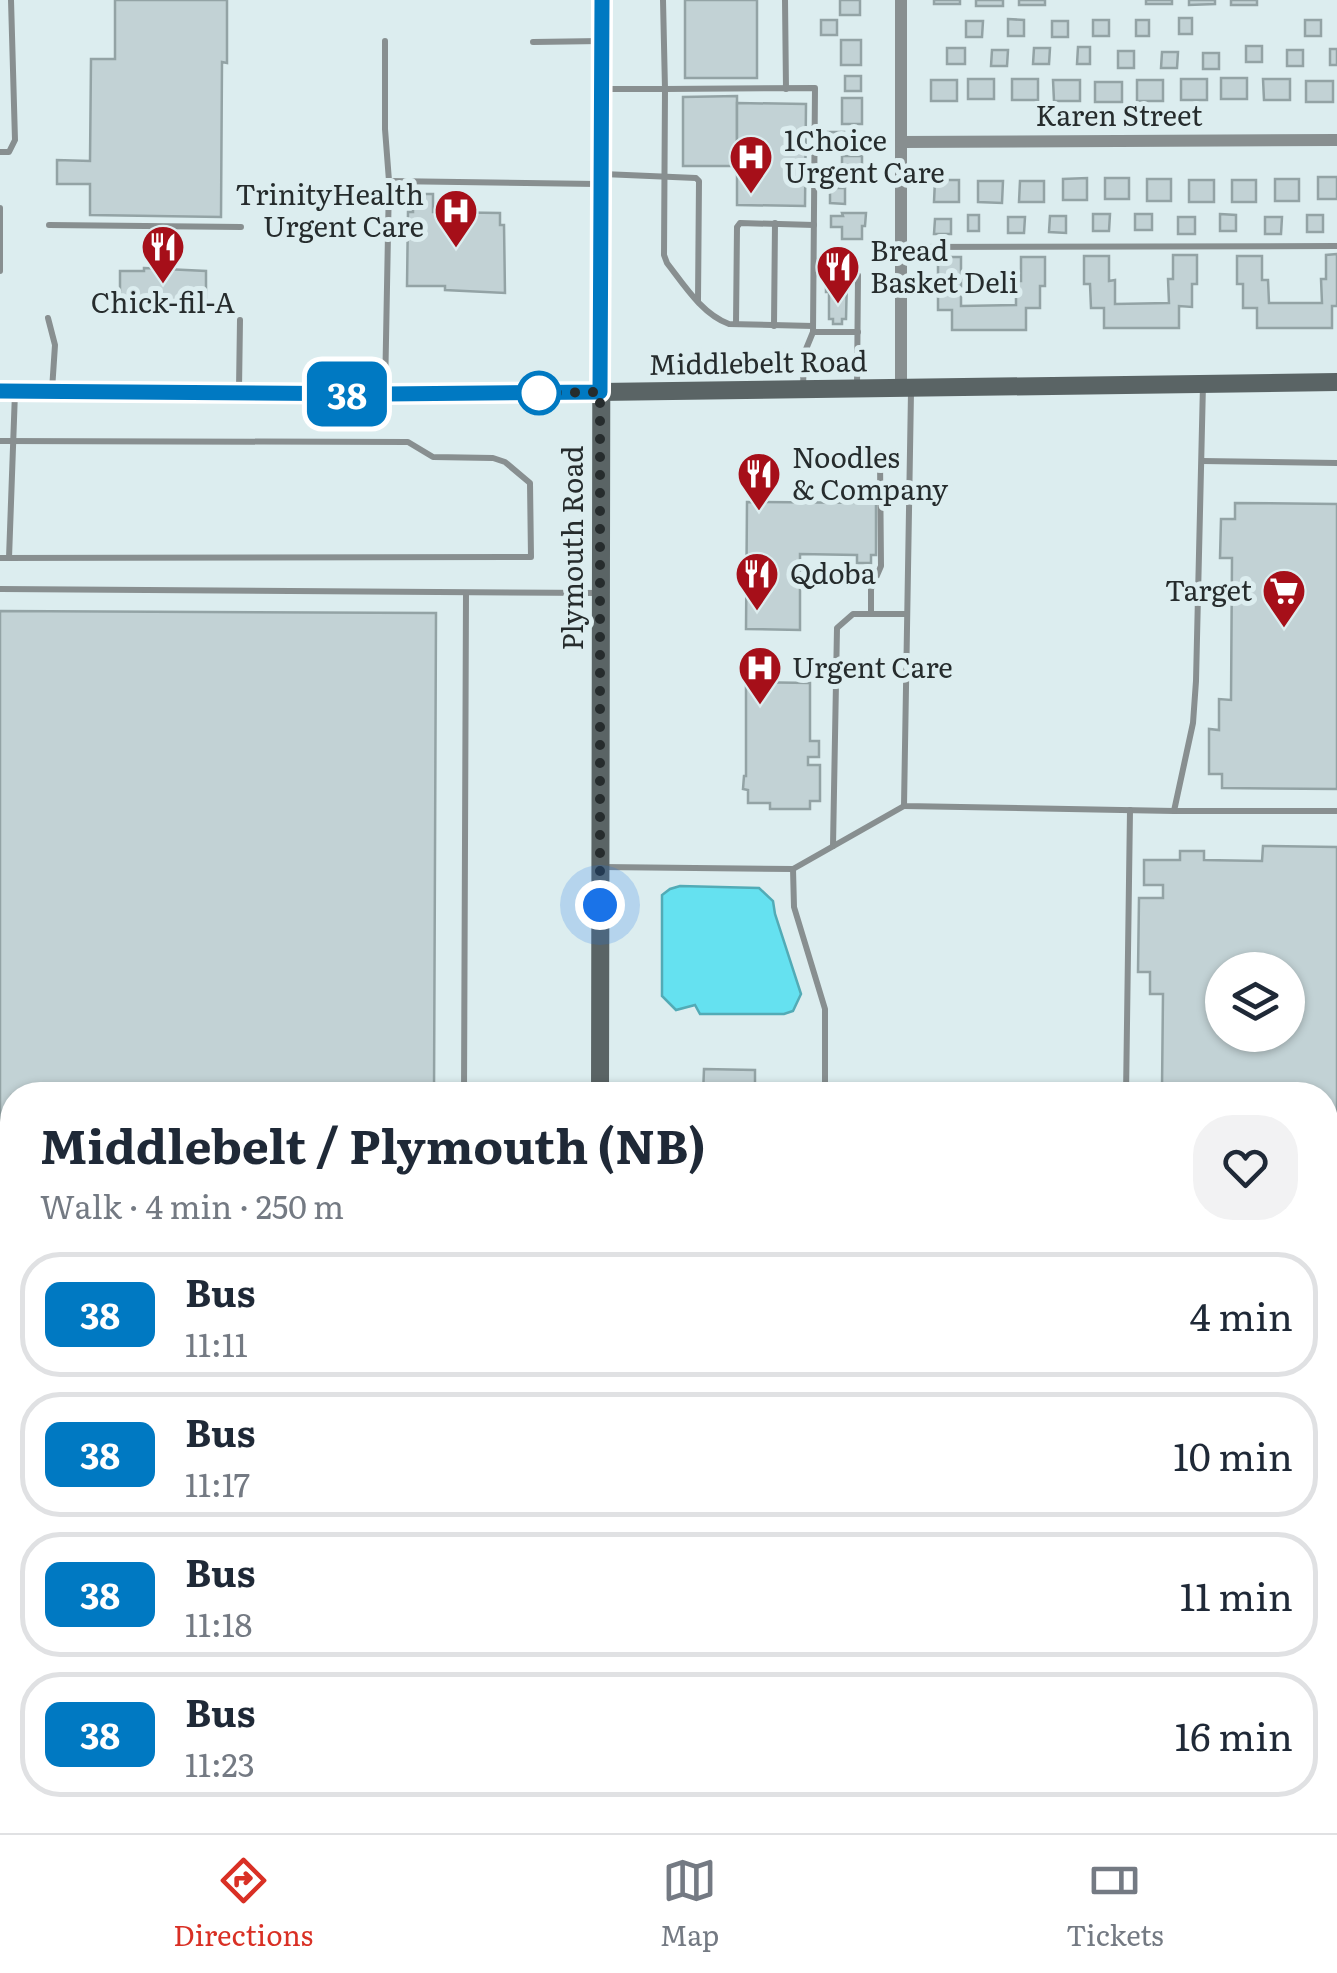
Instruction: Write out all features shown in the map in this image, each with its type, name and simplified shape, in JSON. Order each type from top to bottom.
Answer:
[{"type":"main road","name":"Plymouth Road","points":[[600,1082],[602,0]]},
{"type":"main road","name":"Middlebelt Road","points":[[8,391],[385,394],[1337,382]]},
{"type":"street","points":[[901,0],[901,247],[906,388]]},
{"type":"street","name":"Karen Street","points":[[900,142],[1337,140]]},
{"type":"lane","points":[[0,152],[9,152],[15,140],[11,0]]},
{"type":"lane","points":[[663,0],[667,263],[718,320],[858,332]]},
{"type":"lane","points":[[785,0],[786,89]]},
{"type":"lane","points":[[384,41],[389,180],[385,394]]},
{"type":"lane","points":[[533,42],[602,42]]},
{"type":"lane","points":[[0,58],[13,58]]},
{"type":"lane","points":[[602,90],[815,88],[813,329],[804,354],[803,390]]},
{"type":"lane","points":[[389,180],[696,178],[700,181],[698,302]]},
{"type":"lane","points":[[0,208],[0,271]]},
{"type":"lane","points":[[736,324],[740,223],[814,225]]},
{"type":"lane","points":[[774,326],[776,224]]},
{"type":"lane","points":[[49,225],[241,227]]},
{"type":"lane","points":[[901,247],[1337,246]]},
{"type":"lane","points":[[814,266],[848,266],[858,275],[858,389]]},
{"type":"lane","points":[[48,318],[55,345],[52,391]]},
{"type":"lane","points":[[239,393],[240,320]]},
{"type":"lane","points":[[1174,811],[1193,723],[1204,383]]},
{"type":"lane","points":[[904,806],[906,388]]},
{"type":"lane","points":[[0,442],[13,442],[408,442],[433,457],[494,458],[506,462],[530,483],[531,557],[4,558],[13,442],[8,391]]},
{"type":"lane","points":[[871,614],[871,589],[881,566],[880,460]]},
{"type":"lane","points":[[1202,461],[1337,463]]},
{"type":"lane","points":[[0,589],[602,594]]},
{"type":"lane","points":[[464,1082],[466,593]]},
{"type":"lane","points":[[833,846],[837,628],[853,614],[907,614]]},
{"type":"lane","points":[[600,867],[793,869],[904,806],[1337,811]]},
{"type":"lane","points":[[1126,1082],[1130,810]]},
{"type":"lane","points":[[793,869],[794,907],[825,1009],[825,1082]]},
{"type":"water","points":[[680,886],[759,888],[773,901],[801,994],[793,1011],[700,1014],[695,1005],[676,1010],[662,996],[662,895]]},
{"type":"building","points":[[115,0],[227,0],[227,63],[222,62],[221,217],[90,215],[90,184],[57,184],[57,160],[90,161],[91,59],[115,59]]},
{"type":"building","points":[[685,0],[757,0],[757,78],[685,78]]},
{"type":"building","points":[[840,0],[860,0],[860,15],[840,15]]},
{"type":"building","points":[[934,0],[960,0],[960,4],[934,4]]},
{"type":"building","points":[[976,0],[1003,0],[1003,6],[976,6]]},
{"type":"building","points":[[1019,0],[1045,0],[1045,5],[1019,5]]},
{"type":"building","points":[[1146,0],[1172,0],[1172,4],[1146,4]]},
{"type":"building","points":[[1189,0],[1215,0],[1215,4],[1189,5]]},
{"type":"building","points":[[1231,0],[1257,0],[1257,5],[1231,5]]},
{"type":"building","points":[[1179,18],[1192,18],[1192,34],[1179,34]]},
{"type":"building","points":[[1008,19],[1024,20],[1024,36],[1008,36]]},
{"type":"building","points":[[821,20],[837,20],[837,35],[821,35]]},
{"type":"building","points":[[1093,20],[1109,20],[1109,36],[1093,36]]},
{"type":"building","points":[[1136,20],[1149,20],[1149,36],[1136,36]]},
{"type":"building","points":[[1305,20],[1321,20],[1321,36],[1305,36]]},
{"type":"building","points":[[966,21],[983,21],[982,37],[966,37]]},
{"type":"building","points":[[1052,21],[1068,21],[1068,37],[1052,37]]},
{"type":"building","points":[[841,40],[861,40],[861,65],[841,65]]},
{"type":"building","points":[[1246,46],[1262,46],[1262,62],[1246,62]]},
{"type":"building","points":[[1078,47],[1090,47],[1090,64],[1077,64]]},
{"type":"building","points":[[947,48],[965,48],[965,64],[947,64]]},
{"type":"building","points":[[1034,48],[1050,48],[1049,64],[1033,64]]},
{"type":"building","points":[[1330,49],[1337,49],[1337,65],[1330,65]]},
{"type":"building","points":[[992,50],[1008,50],[1007,66],[991,66]]},
{"type":"building","points":[[1287,50],[1303,50],[1303,66],[1287,66]]},
{"type":"building","points":[[1118,51],[1134,51],[1134,68],[1118,68]]},
{"type":"building","points":[[1162,52],[1178,52],[1177,68],[1161,68]]},
{"type":"building","points":[[1203,53],[1219,53],[1219,69],[1203,69]]},
{"type":"building","points":[[845,76],[861,76],[861,91],[845,91]]},
{"type":"building","points":[[1221,78],[1247,78],[1247,99],[1221,99]]},
{"type":"building","points":[[968,79],[994,79],[994,99],[968,99]]},
{"type":"building","points":[[1012,79],[1038,79],[1038,100],[1012,100]]},
{"type":"building","points":[[1181,79],[1207,79],[1207,100],[1181,100]]},
{"type":"building","points":[[1263,79],[1290,79],[1290,100],[1264,100]]},
{"type":"building","points":[[931,80],[957,80],[957,101],[931,101]]},
{"type":"building","points":[[1053,80],[1080,80],[1080,101],[1054,101]]},
{"type":"building","points":[[1137,80],[1163,80],[1163,101],[1137,101]]},
{"type":"building","points":[[1306,81],[1333,81],[1333,102],[1306,102]]},
{"type":"building","points":[[1095,82],[1122,82],[1122,102],[1095,102]]},
{"type":"building","points":[[737,96],[737,166],[683,166],[683,97]]},
{"type":"building","points":[[842,98],[862,98],[862,124],[842,124]]},
{"type":"building","points":[[737,103],[806,104],[805,206],[737,205]]},
{"type":"building","points":[[828,132],[844,132],[844,148],[828,148]]},
{"type":"building","points":[[842,156],[862,156],[862,181],[842,181]]},
{"type":"building","points":[[1318,177],[1337,177],[1337,199],[1318,199]]},
{"type":"building","points":[[1087,178],[1087,200],[1063,200],[1063,179]]},
{"type":"building","points":[[1105,178],[1129,178],[1129,199],[1105,199]]},
{"type":"building","points":[[1147,179],[1171,179],[1171,201],[1147,201]]},
{"type":"building","points":[[1275,179],[1299,179],[1299,201],[1275,201]]},
{"type":"building","points":[[935,180],[959,180],[959,202],[934,202]]},
{"type":"building","points":[[1189,180],[1214,180],[1214,202],[1189,202]]},
{"type":"building","points":[[1232,180],[1256,180],[1256,202],[1232,202]]},
{"type":"building","points":[[978,181],[1003,181],[1002,203],[978,202]]},
{"type":"building","points":[[1020,181],[1044,181],[1044,202],[1019,202]]},
{"type":"building","points":[[830,188],[845,188],[845,204],[830,203]]},
{"type":"building","name":"TrinityHealth Urgent Care","points":[[413,194],[433,194],[433,212],[500,213],[500,225],[504,225],[505,293],[407,286],[408,212],[413,212]]},
{"type":"building","points":[[842,213],[866,213],[862,239],[842,239],[842,227],[831,227],[831,216],[843,216]]},
{"type":"building","points":[[1093,214],[1110,214],[1109,231],[1093,231]]},
{"type":"building","points":[[1135,214],[1152,214],[1152,230],[1135,230]]},
{"type":"building","points":[[1220,214],[1236,215],[1236,231],[1220,231]]},
{"type":"building","points":[[968,215],[979,215],[979,231],[968,231]]},
{"type":"building","points":[[1307,215],[1323,215],[1323,232],[1307,232]]},
{"type":"building","points":[[1050,216],[1066,216],[1066,233],[1049,232]]},
{"type":"building","points":[[1008,217],[1025,217],[1024,233],[1008,233]]},
{"type":"building","points":[[1178,217],[1195,217],[1195,234],[1178,234]]},
{"type":"building","points":[[1265,217],[1282,217],[1281,234],[1265,234]]},
{"type":"building","points":[[935,219],[951,219],[951,234],[934,234]]},
{"type":"building","points":[[1337,254],[1337,306],[1332,306],[1332,328],[1257,328],[1257,308],[1243,308],[1243,284],[1237,284],[1237,256],[1262,256],[1262,280],[1268,280],[1269,303],[1322,303],[1326,255]]},
{"type":"building","points":[[1173,255],[1197,255],[1192,307],[1179,306],[1179,328],[1104,328],[1104,308],[1091,308],[1090,284],[1084,284],[1084,256],[1109,256],[1109,281],[1115,280],[1115,304],[1169,303]]},
{"type":"building","points":[[938,257],[961,257],[961,306],[1016,305],[1021,257],[1045,257],[1040,308],[1026,308],[1026,330],[952,330],[952,310],[938,310]]},
{"type":"building","name":"Chick-fil-A","points":[[120,271],[206,271],[206,300],[120,300]]},
{"type":"building","name":"Bread Basket Deli","points":[[830,277],[847,277],[846,319],[842,319],[842,324],[833,324],[833,319],[829,319],[826,281]]},
{"type":"building","points":[[747,502],[876,503],[876,555],[871,555],[871,563],[857,563],[857,555],[800,554],[800,630],[746,629]]},
{"type":"building","name":"Target","points":[[1235,503],[1337,504],[1337,789],[1222,788],[1222,774],[1209,774],[1209,729],[1219,730],[1219,699],[1231,700],[1232,558],[1220,558],[1221,519],[1235,519]]},
{"type":"building","points":[[0,611],[436,613],[434,1082],[0,1082]]},
{"type":"building","points":[[746,682],[810,683],[810,741],[819,741],[819,757],[808,757],[808,765],[820,765],[820,801],[810,801],[810,809],[770,809],[770,803],[748,803],[748,790],[743,789]]},
{"type":"building","points":[[1263,846],[1337,847],[1337,1082],[1162,1082],[1163,994],[1150,994],[1150,972],[1138,972],[1139,898],[1163,898],[1163,885],[1144,885],[1144,860],[1180,860],[1180,851],[1204,851],[1204,860],[1262,861]]},
{"type":"building","points":[[704,1069],[755,1070],[755,1082],[704,1082]]},
{"type":"bus line","name":"38","points":[[0,391],[600,392],[602,0]]},
{"type":"place","name":"1Choice Urgent Care","points":[[751,195]]},
{"type":"place","name":"TrinityHealth Urgent Care","points":[[456,249]]},
{"type":"place","name":"Chick-fil-A","points":[[163,285]]},
{"type":"place","name":"Bread Basket Deli","points":[[838,305]]},
{"type":"place","name":"Noodles & Company","points":[[759,512]]},
{"type":"place","name":"Qdoba","points":[[757,612]]},
{"type":"place","name":"Target","points":[[1284,629]]},
{"type":"place","name":"Urgent Care","points":[[760,706]]},
{"type":"route","points":[[539,393],[600,392],[600,905]]}]
